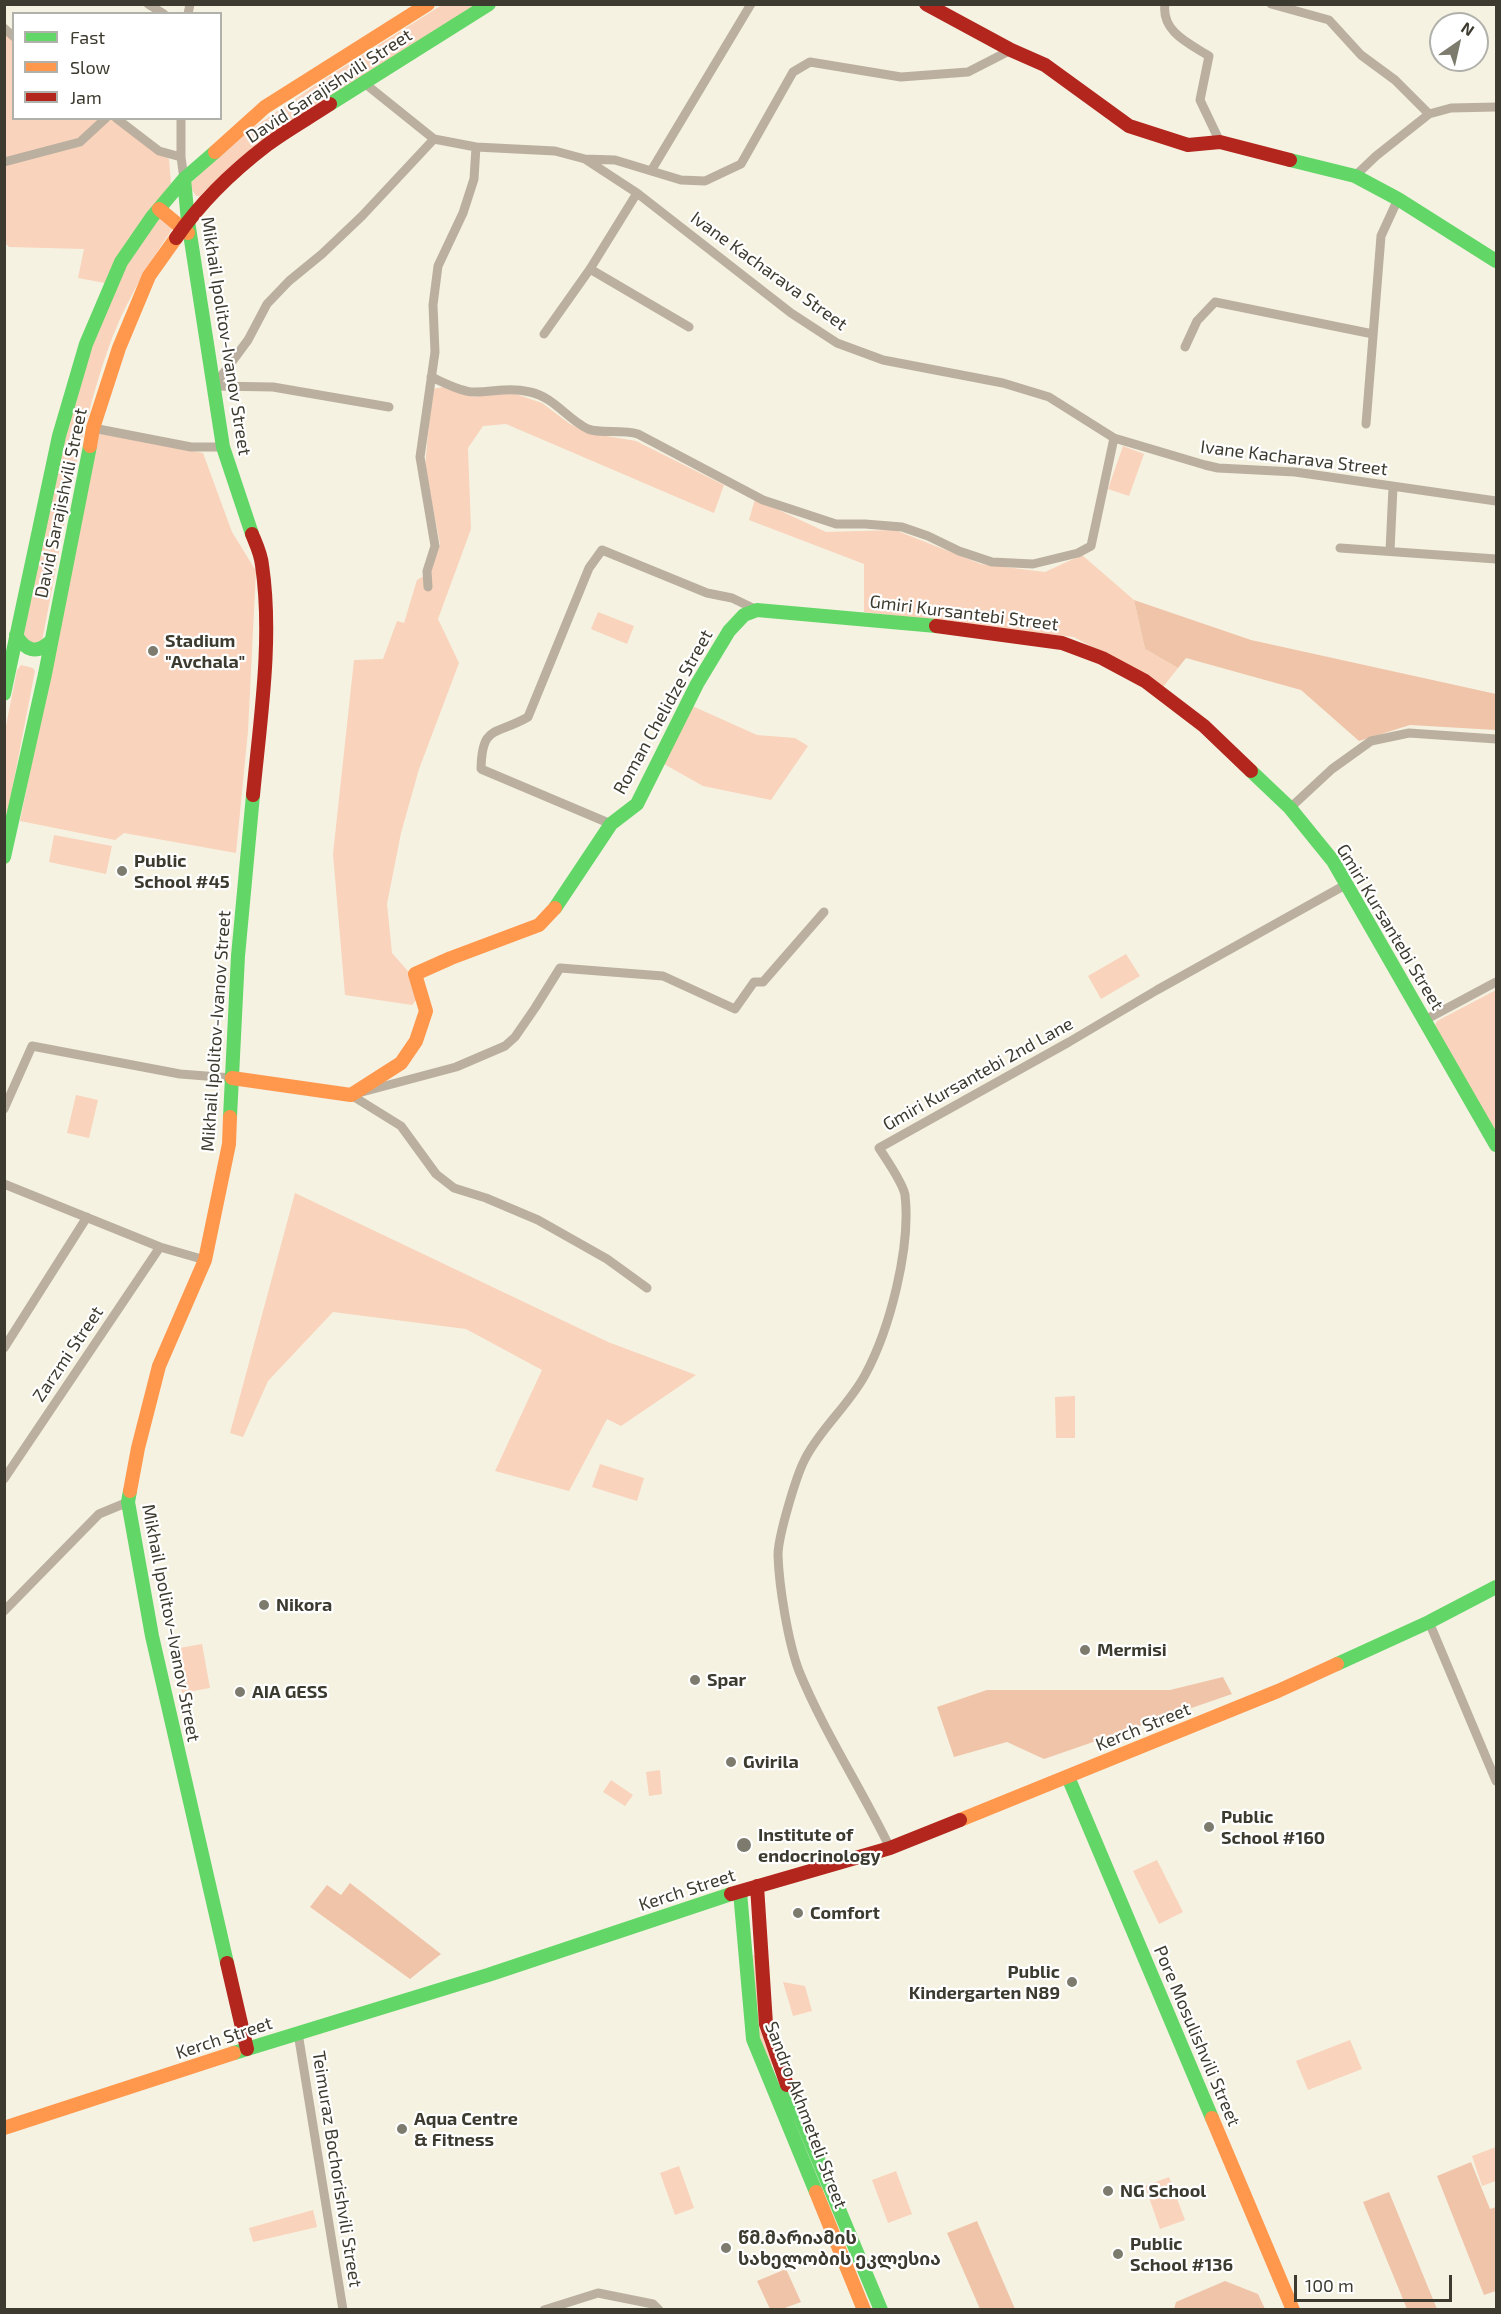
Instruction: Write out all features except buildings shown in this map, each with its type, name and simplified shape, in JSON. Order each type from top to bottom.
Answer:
[{"type":"street","points":[[148,4],[162,12]]},
{"type":"street","name":"David Sarajishvili Street","points":[[4,694],[58,436],[86,344],[121,262],[159,208],[184,179],[265,106],[428,4]]},
{"type":"street","name":"David Sarajishvili Street","points":[[4,857],[45,674],[93,428],[119,348],[149,276],[228,178],[267,145],[489,4]]},
{"type":"street","points":[[651,171],[751,4]]},
{"type":"street","points":[[926,4],[1011,50],[1045,64],[1129,126],[1188,145],[1220,142],[1355,176],[1398,199],[1497,261]]},
{"type":"street","points":[[1165,4],[1164,11],[1171,30],[1209,56],[1200,100],[1220,142]]},
{"type":"street","points":[[1271,4],[1329,20],[1361,55],[1395,80],[1429,114]]},
{"type":"street","points":[[585,159],[615,160],[681,180],[705,181],[741,164],[793,72],[810,62],[901,76],[968,72],[1011,50]]},
{"type":"street","name":"Ivane Kacharava Street","points":[[363,82],[434,139],[476,147],[555,151],[585,159],[637,193],[791,313],[837,343],[883,360],[1003,383],[1049,397],[1114,438],[1218,468],[1295,472],[1497,501]]},
{"type":"street","points":[[1355,176],[1376,156],[1429,114],[1451,108],[1497,107]]},
{"type":"street","points":[[4,162],[80,142],[104,120]]},
{"type":"street","points":[[119,120],[159,151],[180,157]]},
{"type":"street","points":[[181,120],[180,157],[184,179]]},
{"type":"street","points":[[214,386],[248,340],[267,304],[289,280],[322,254],[362,216],[434,139]]},
{"type":"street","points":[[428,587],[427,571],[435,546],[420,457],[435,352],[433,305],[438,266],[463,213],[474,178],[476,147]]},
{"type":"street","name":"Mikhail Ipolitov-Ivanov Street","points":[[184,179],[187,228],[223,447],[262,563],[265,620],[263,688],[238,956],[229,1144],[205,1260],[159,1366],[138,1448],[128,1502],[152,1636],[247,2049]]},
{"type":"street","points":[[544,334],[590,269],[637,193]]},
{"type":"street","points":[[1366,423],[1381,236],[1398,199]]},
{"type":"street","points":[[159,208],[187,228]]},
{"type":"street","points":[[590,269],[689,327]]},
{"type":"street","points":[[1185,346],[1197,321],[1215,302],[1373,334]]},
{"type":"street","points":[[430,377],[472,392],[506,388],[532,393],[549,400],[587,428],[595,431],[626,430],[638,434],[763,500],[836,524],[902,527],[992,562],[1033,564],[1078,553],[1091,546],[1114,438]]},
{"type":"street","points":[[214,386],[273,387],[389,407]]},
{"type":"street","points":[[93,428],[192,447],[223,447]]},
{"type":"street","points":[[1390,550],[1392,487]]},
{"type":"street","points":[[1340,548],[1497,559]]},
{"type":"street","points":[[611,824],[481,769],[482,746],[493,731],[511,726],[528,717],[590,568],[602,550],[707,593],[732,598],[757,610]]},
{"type":"street","name":"Gmiri Kursantebi Street","points":[[757,610],[909,622],[1062,643],[1145,681],[1204,726],[1290,808],[1333,861],[1497,1145]]},
{"type":"street","name":"Roman Chelidze Street","points":[[351,1095],[401,1063],[416,1041],[426,1011],[415,974],[539,925],[551,915],[611,824],[637,804],[697,684],[729,631],[744,615],[757,610]]},
{"type":"street","points":[[16,634],[25,648],[34,651],[44,649],[51,642]]},
{"type":"street","points":[[11,662],[21,657],[32,658],[40,664],[45,674]]},
{"type":"street","points":[[1290,808],[1332,769],[1371,741],[1409,733],[1497,739]]},
{"type":"street","name":"Gmiri Kursantebi 2nd Lane","points":[[890,1848],[816,1708],[798,1669],[787,1629],[778,1554],[781,1533],[804,1460],[865,1375],[883,1331],[895,1290],[904,1245],[905,1193],[879,1148],[1347,884]]},
{"type":"street","points":[[4,1108],[32,1046],[180,1074],[232,1078],[351,1095],[456,1067],[505,1046],[535,1008],[560,968],[663,976],[735,1009],[754,982],[763,982],[824,912]]},
{"type":"street","points":[[1425,1020],[1497,982]]},
{"type":"street","points":[[351,1095],[401,1126],[436,1174],[454,1188],[486,1198],[538,1220],[607,1259],[647,1288]]},
{"type":"street","points":[[4,1184],[160,1247],[205,1260]]},
{"type":"street","points":[[4,1348],[87,1217]]},
{"type":"street","name":"Zarzmi Street","points":[[4,1479],[160,1247]]},
{"type":"street","points":[[4,1611],[99,1514],[128,1502]]},
{"type":"street","name":"Kerch Street","points":[[4,2128],[247,2049],[488,1975],[757,1886],[890,1848],[1278,1691],[1429,1622],[1497,1587]]},
{"type":"street","points":[[1429,1622],[1497,1781]]},
{"type":"street","name":"Pore Mosulishvili Street","points":[[1068,1777],[1293,2310]]},
{"type":"street","name":"Sandro Akhmeteli Street","points":[[757,1886],[766,2024],[774,2073]]},
{"type":"street","name":"Sandro Akhmeteli Street","points":[[741,1892],[753,2038],[774,2073],[807,2153],[864,2310]]},
{"type":"street","points":[[746,1951],[762,1950]]},
{"type":"street","name":"Teimuraz Bochorishvili Street","points":[[298,2033],[343,2310]]},
{"type":"street","name":"Sandro Akhmeteli Street","points":[[807,2153],[881,2310]]},
{"type":"street","points":[[544,2310],[598,2293],[653,2304],[659,2310]]},
{"type":"shaded area","points":[[442,5],[478,5],[262,143],[235,162],[200,196],[196,196],[189,185],[228,145],[323,80]]},
{"type":"shaded area","points":[[4,32],[12,39],[12,120],[112,120],[169,159],[171,183],[114,263],[105,283],[78,278],[84,249],[9,247],[5,243]]},
{"type":"shaded area","points":[[161,215],[173,228],[127,304],[107,352],[96,387],[77,460],[41,646],[38,649],[22,641],[53,488],[82,370],[106,306],[133,252]]},
{"type":"shaded area","points":[[443,387],[474,397],[507,391],[542,403],[570,424],[589,433],[636,441],[724,485],[714,513],[506,424],[483,426],[468,448],[471,529],[438,619],[459,663],[419,769],[401,833],[387,904],[392,953],[414,978],[418,998],[412,1005],[345,995],[333,854],[354,660],[383,659],[397,621],[404,623],[417,580],[431,572],[440,544],[425,467],[432,389]]},
{"type":"shaded area","name":"Stadium \"Avchala\"","points":[[98,433],[203,453],[232,532],[256,571],[248,731],[236,853],[124,833],[115,840],[20,821]]},
{"type":"shaded area","points":[[1123,446],[1144,454],[1129,496],[1108,489]]},
{"type":"shaded area","points":[[755,499],[826,532],[895,530],[981,564],[1045,572],[1082,555],[1134,600],[1145,649],[1178,668],[1163,687],[1074,637],[864,612],[864,564],[749,520]]},
{"type":"shaded area","points":[[1134,600],[1251,640],[1496,694],[1496,730],[1410,725],[1359,741],[1301,690],[1186,658],[1178,668],[1145,649]]},
{"type":"shaded area","points":[[598,612],[634,626],[627,644],[591,629]]},
{"type":"shaded area","points":[[21,665],[33,668],[35,671],[5,826],[5,731],[17,670]]},
{"type":"shaded area","points":[[690,705],[757,735],[795,738],[808,746],[771,800],[703,786],[664,764]]},
{"type":"shaded area","points":[[54,835],[112,846],[106,874],[49,862]]},
{"type":"shaded area","points":[[1126,954],[1140,976],[1101,999],[1088,976]]},
{"type":"shaded area","points":[[1496,990],[1496,1135],[1434,1027],[1437,1021]]},
{"type":"shaded area","points":[[76,1095],[98,1100],[89,1138],[67,1133]]},
{"type":"shaded area","points":[[295,1193],[608,1342],[696,1375],[621,1426],[607,1419],[569,1491],[495,1471],[542,1370],[466,1329],[333,1312],[268,1381],[243,1437],[230,1433]]},
{"type":"shaded area","points":[[1075,1396],[1075,1438],[1056,1438],[1055,1397]]},
{"type":"shaded area","points":[[600,1464],[644,1478],[637,1501],[592,1487]]},
{"type":"shaded area","points":[[202,1644],[210,1688],[182,1693],[174,1649]]},
{"type":"shaded area","points":[[1223,1677],[1232,1694],[1044,1759],[1007,1742],[954,1757],[937,1707],[987,1690],[1170,1690]]},
{"type":"shaded area","points":[[660,1770],[662,1794],[649,1796],[646,1772]]},
{"type":"shaded area","points":[[611,1780],[633,1795],[625,1806],[603,1792]]},
{"type":"shaded area","points":[[1157,1860],[1183,1912],[1159,1924],[1133,1871]]},
{"type":"shaded area","points":[[350,1883],[441,1954],[410,1979],[310,1907],[327,1885],[341,1895]]},
{"type":"shaded area","points":[[753,1955],[756,1955],[774,2064],[769,2066],[757,2028]]},
{"type":"shaded area","points":[[783,1982],[805,1986],[812,2011],[793,2016]]},
{"type":"shaded area","points":[[1350,2040],[1362,2069],[1308,2090],[1296,2061]]},
{"type":"shaded area","points":[[1496,2147],[1496,2181],[1482,2186],[1472,2156]]},
{"type":"shaded area","points":[[1471,2162],[1490,2209],[1496,2207],[1496,2291],[1484,2295],[1437,2176]]},
{"type":"shaded area","points":[[679,2166],[694,2208],[675,2215],[660,2173]]},
{"type":"shaded area","points":[[896,2171],[912,2214],[888,2223],[872,2180]]},
{"type":"shaded area","points":[[1169,2177],[1185,2220],[1160,2229],[1145,2186]]},
{"type":"shaded area","points":[[1389,2192],[1437,2309],[1407,2309],[1363,2202]]},
{"type":"shaded area","points":[[313,2210],[317,2227],[253,2242],[249,2228]]},
{"type":"shaded area","points":[[977,2221],[1015,2309],[980,2309],[947,2233]]},
{"type":"shaded area","points":[[786,2269],[801,2302],[782,2309],[770,2309],[757,2281]]},
{"type":"shaded area","points":[[1225,2281],[1258,2294],[1265,2309],[1174,2309],[1176,2302]]},
{"type":"traffic: fast","points":[[330,104],[489,4]]},
{"type":"traffic: fast","points":[[4,694],[59,436],[86,344],[121,262],[152,217],[184,179],[215,152]]},
{"type":"traffic: fast","points":[[1290,160],[1355,176],[1398,199],[1496,261]]},
{"type":"traffic: fast","points":[[184,179],[188,221],[223,447],[252,534]]},
{"type":"traffic: fast","points":[[4,857],[45,674],[90,446]]},
{"type":"traffic: fast","points":[[555,908],[611,824],[637,804],[697,684],[729,631],[744,615],[757,610],[936,626]]},
{"type":"traffic: fast","points":[[16,635],[23,644],[31,649],[40,648],[50,642]]},
{"type":"traffic: fast","points":[[1251,771],[1290,808],[1333,861],[1496,1145]]},
{"type":"traffic: fast","points":[[230,1117],[238,956],[253,795]]},
{"type":"traffic: fast","points":[[130,1491],[128,1502],[152,1636],[227,1963]]},
{"type":"traffic: fast","points":[[1337,1664],[1429,1622],[1496,1587]]},
{"type":"traffic: fast","points":[[1068,1777],[1212,2118]]},
{"type":"traffic: fast","points":[[740,1892],[753,2039],[816,2192]]},
{"type":"traffic: fast","points":[[234,2053],[488,1975],[731,1894]]},
{"type":"traffic: fast","points":[[787,2085],[881,2310]]},
{"type":"traffic: slow","points":[[215,152],[265,107],[428,4]]},
{"type":"traffic: slow","points":[[159,209],[188,233]]},
{"type":"traffic: slow","points":[[90,446],[93,428],[119,348],[149,276],[176,238]]},
{"type":"traffic: slow","points":[[232,1078],[351,1095],[401,1063],[416,1041],[426,1011],[415,974],[539,925],[555,908]]},
{"type":"traffic: slow","points":[[130,1491],[138,1448],[159,1366],[205,1260],[229,1144],[230,1117]]},
{"type":"traffic: slow","points":[[960,1820],[1278,1691],[1337,1664]]},
{"type":"traffic: slow","points":[[4,2128],[234,2053]]},
{"type":"traffic: slow","points":[[1212,2118],[1293,2310]]},
{"type":"traffic: slow","points":[[816,2192],[864,2310]]},
{"type":"traffic: jam","points":[[926,4],[1011,50],[1045,65],[1129,126],[1188,145],[1220,142],[1290,160]]},
{"type":"traffic: jam","points":[[176,238],[206,200],[254,155],[330,104]]},
{"type":"traffic: jam","points":[[252,534],[261,561],[266,622],[264,680],[253,795]]},
{"type":"traffic: jam","points":[[936,626],[1062,643],[1102,658],[1145,681],[1204,726],[1251,771]]},
{"type":"traffic: jam","points":[[731,1894],[890,1848],[960,1820]]},
{"type":"traffic: jam","points":[[757,1886],[766,2024],[787,2085]]},
{"type":"traffic: jam","points":[[227,1963],[247,2049]]},
{"type":"place","name":"Stadium \"Avchala\"","points":[[153,651]]},
{"type":"place","name":"Public School #45","points":[[122,871]]},
{"type":"place","name":"Nikora","points":[[264,1605]]},
{"type":"place","name":"Mermisi","points":[[1085,1650]]},
{"type":"place","name":"Spar","points":[[695,1680]]},
{"type":"place","name":"AIA GESS","points":[[240,1692]]},
{"type":"place","name":"Gvirila","points":[[731,1762]]},
{"type":"place","name":"Public School #160","points":[[1209,1827]]},
{"type":"place","name":"Institute of endocrinology","points":[[744,1845]]},
{"type":"place","name":"Comfort","points":[[798,1913]]},
{"type":"place","name":"Public Kindergarten N89","points":[[1072,1982]]},
{"type":"place","name":"Aqua Centre & Fitness","points":[[402,2129]]},
{"type":"place","name":"NG School","points":[[1108,2191]]},
{"type":"place","name":"წმ.მარიამის სახელობის ეკლესია","points":[[726,2248]]},
{"type":"place","name":"Public School #136","points":[[1118,2254]]}]
